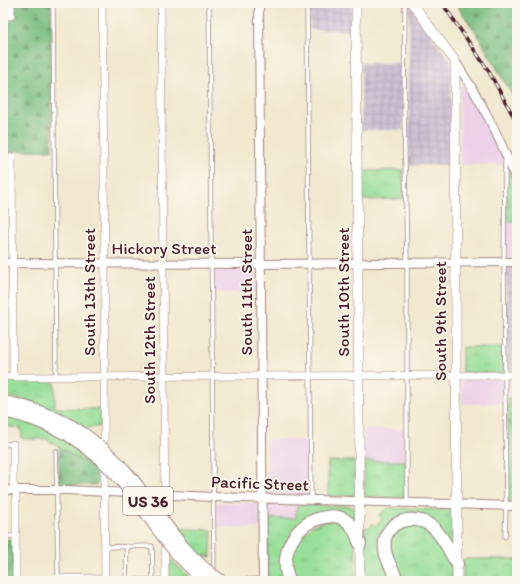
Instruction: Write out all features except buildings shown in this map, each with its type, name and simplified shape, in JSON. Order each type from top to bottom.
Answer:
[{"type":"highway","name":"US 36","points":[[3,402],[51,416],[69,430],[109,466],[123,482],[171,547],[197,574],[214,581]]},
{"type":"highway","name":"US 36","points":[[3,411],[69,430]]},
{"type":"highway","points":[[289,581],[285,567],[288,546],[301,528],[313,520],[334,516],[345,519],[353,527],[360,544]]},
{"type":"highway","points":[[397,581],[386,556],[384,545],[387,535],[393,526],[407,519],[419,520],[433,528],[441,536],[457,564]]},
{"type":"main road","name":"South 10th Street","points":[[356,3],[359,263],[360,581]]},
{"type":"main road","points":[[412,3],[455,61]]},
{"type":"main road","name":"South 9th Street","points":[[455,61],[457,581]]},
{"type":"street","points":[[3,16],[11,16],[11,3]]},
{"type":"street","name":"South 13th Street","points":[[102,3],[105,263],[105,580]]},
{"type":"street","name":"South 12th Street","points":[[161,3],[165,581]]},
{"type":"street","name":"South 11th Street","points":[[258,3],[263,580]]},
{"type":"street","points":[[455,61],[487,117],[517,182]]},
{"type":"street","points":[[12,158],[7,263],[13,376]]},
{"type":"street","name":"Hickory Street","points":[[7,263],[261,264],[517,262]]},
{"type":"street","points":[[3,376],[517,375]]},
{"type":"street","points":[[13,444],[13,483],[16,490],[16,581]]},
{"type":"street","name":"Pacific Street","points":[[3,490],[56,490],[214,497],[517,506]]},
{"type":"street","points":[[58,580],[105,580]]},
{"type":"lane","points":[[53,3],[56,377]]},
{"type":"lane","points":[[209,3],[214,581]]},
{"type":"lane","points":[[307,3],[311,500]]},
{"type":"lane","points":[[405,3],[404,108],[407,263],[407,502]]},
{"type":"lane","points":[[505,156],[505,537]]},
{"type":"lane","points":[[3,444],[13,444]]},
{"type":"lane","points":[[56,451],[58,580]]},
{"type":"lane","points":[[3,536],[16,536]]},
{"type":"lane","points":[[126,546],[126,580],[263,580]]},
{"type":"lane","points":[[105,547],[152,546],[153,580]]},
{"type":"shaded area","points":[[310,3],[352,3],[352,30],[310,30]]},
{"type":"shaded area","points":[[409,4],[450,60],[451,165],[409,165]]},
{"type":"shaded area","points":[[361,63],[403,63],[403,130],[361,130]]},
{"type":"shaded area","points":[[463,84],[467,86],[503,157],[503,165],[460,165],[460,89]]},
{"type":"shaded area","points":[[507,222],[517,222],[517,258],[506,258]]},
{"type":"shaded area","points":[[506,267],[517,267],[517,372],[507,372]]},
{"type":"shaded area","points":[[214,268],[255,268],[257,271],[257,293],[214,293]]},
{"type":"shaded area","points":[[465,379],[504,379],[504,403],[462,404],[462,384]]},
{"type":"shaded area","points":[[508,379],[517,379],[517,398],[508,398]]},
{"type":"shaded area","points":[[364,429],[406,429],[405,461],[364,461]]},
{"type":"shaded area","points":[[267,440],[309,440],[309,496],[267,492]]},
{"type":"shaded area","points":[[215,502],[254,503],[258,505],[259,528],[216,527]]},
{"type":"shaded area","points":[[269,504],[297,505],[296,518],[267,519],[267,506]]},
{"type":"green space","points":[[13,3],[51,3],[52,150],[14,151],[10,154],[9,173],[3,173],[3,25],[11,22],[13,17]]},
{"type":"green space","points":[[455,3],[517,3],[517,104],[477,34]]},
{"type":"green space","points":[[403,170],[404,199],[362,200],[362,171]]},
{"type":"green space","points":[[507,171],[510,172],[517,191],[517,222],[507,222]]},
{"type":"green space","points":[[462,347],[503,347],[504,373],[462,372]]},
{"type":"green space","points":[[3,380],[55,382],[55,408],[101,409],[101,426],[88,428],[62,414],[38,404],[3,395]]},
{"type":"green space","points":[[508,398],[517,398],[517,503],[508,503]]},
{"type":"green space","points":[[3,416],[27,421],[69,440],[101,465],[87,464],[46,439],[22,439],[21,428],[3,426]]},
{"type":"green space","points":[[59,447],[87,464],[101,465],[100,484],[59,485]]},
{"type":"green space","points":[[328,461],[354,461],[355,494],[353,496],[328,496]]},
{"type":"green space","points":[[364,461],[405,461],[405,498],[367,497],[364,495]]},
{"type":"green space","points":[[297,505],[351,506],[354,508],[355,526],[348,518],[302,523],[284,581],[268,581],[267,519],[296,518]]},
{"type":"green space","points":[[388,508],[452,510],[453,547],[424,519],[388,526],[391,581],[365,581],[365,527],[369,528],[373,523],[376,526],[382,519],[379,515]]},
{"type":"green space","points":[[333,520],[347,525],[355,543],[356,581],[291,581],[288,560],[293,544],[313,525]]},
{"type":"green space","points":[[406,523],[432,531],[451,565],[453,581],[399,581],[388,555],[390,536]]},
{"type":"green space","points":[[173,528],[212,530],[211,557],[197,554]]},
{"type":"green space","points":[[3,539],[12,539],[14,581],[3,581]]},
{"type":"green space","points":[[170,558],[193,581],[169,581]]},
{"type":"green space","points":[[463,559],[517,559],[517,581],[463,581]]},
{"type":"railway","points":[[442,3],[488,70],[517,123]]}]
